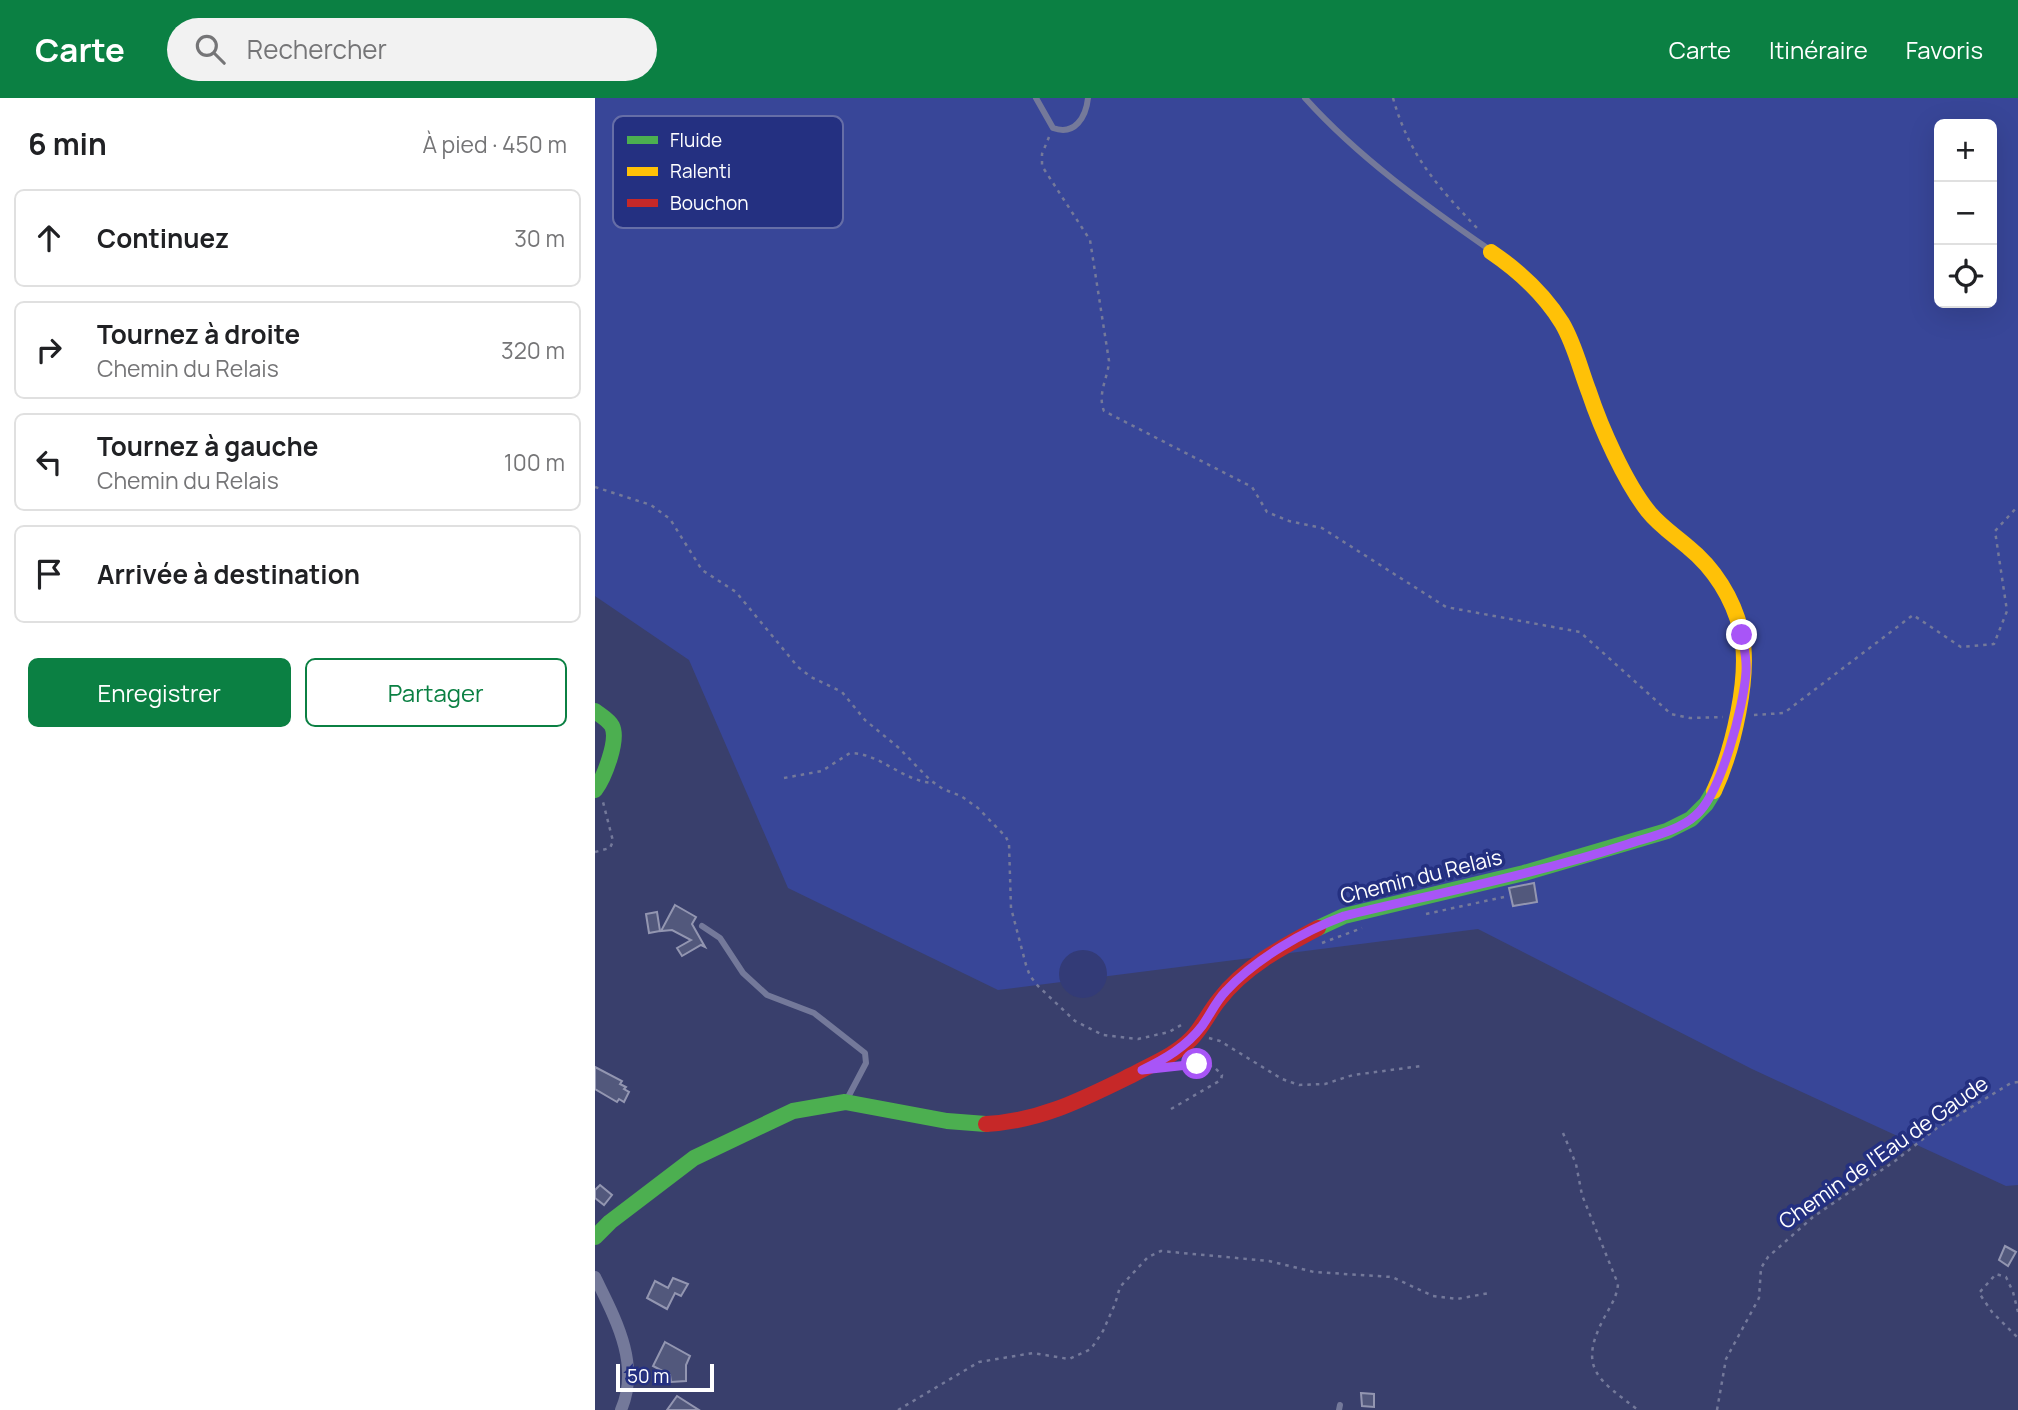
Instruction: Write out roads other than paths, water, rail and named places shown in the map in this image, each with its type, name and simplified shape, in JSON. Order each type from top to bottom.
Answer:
[{"type":"street","name":"Chemin du Relais","points":[[595,1237],[673,1172],[709,1150],[793,1111],[845,1102],[969,1124],[1004,1123],[1069,1106],[1163,1060],[1192,1038],[1232,985],[1272,953],[1326,923],[1344,916],[1581,859],[1685,823],[1704,807],[1714,791],[1737,716],[1746,673],[1742,635],[1726,594],[1705,562],[1666,531],[1646,510],[1610,440],[1591,398],[1575,349],[1555,312],[1523,276],[1491,251]]},
{"type":"street","points":[[595,712],[609,723],[613,732],[609,757],[596,790]]},
{"type":"street","points":[[595,1277],[625,1345],[627,1394],[621,1410]]},
{"type":"lane","points":[[1036,98],[1053,128],[1062,130],[1076,126],[1084,116],[1088,98]]},
{"type":"lane","points":[[1305,98],[1333,128],[1396,181],[1491,251]]},
{"type":"lane","points":[[702,926],[720,938],[743,973],[767,995],[814,1013],[865,1053],[866,1063],[845,1102]]}]
